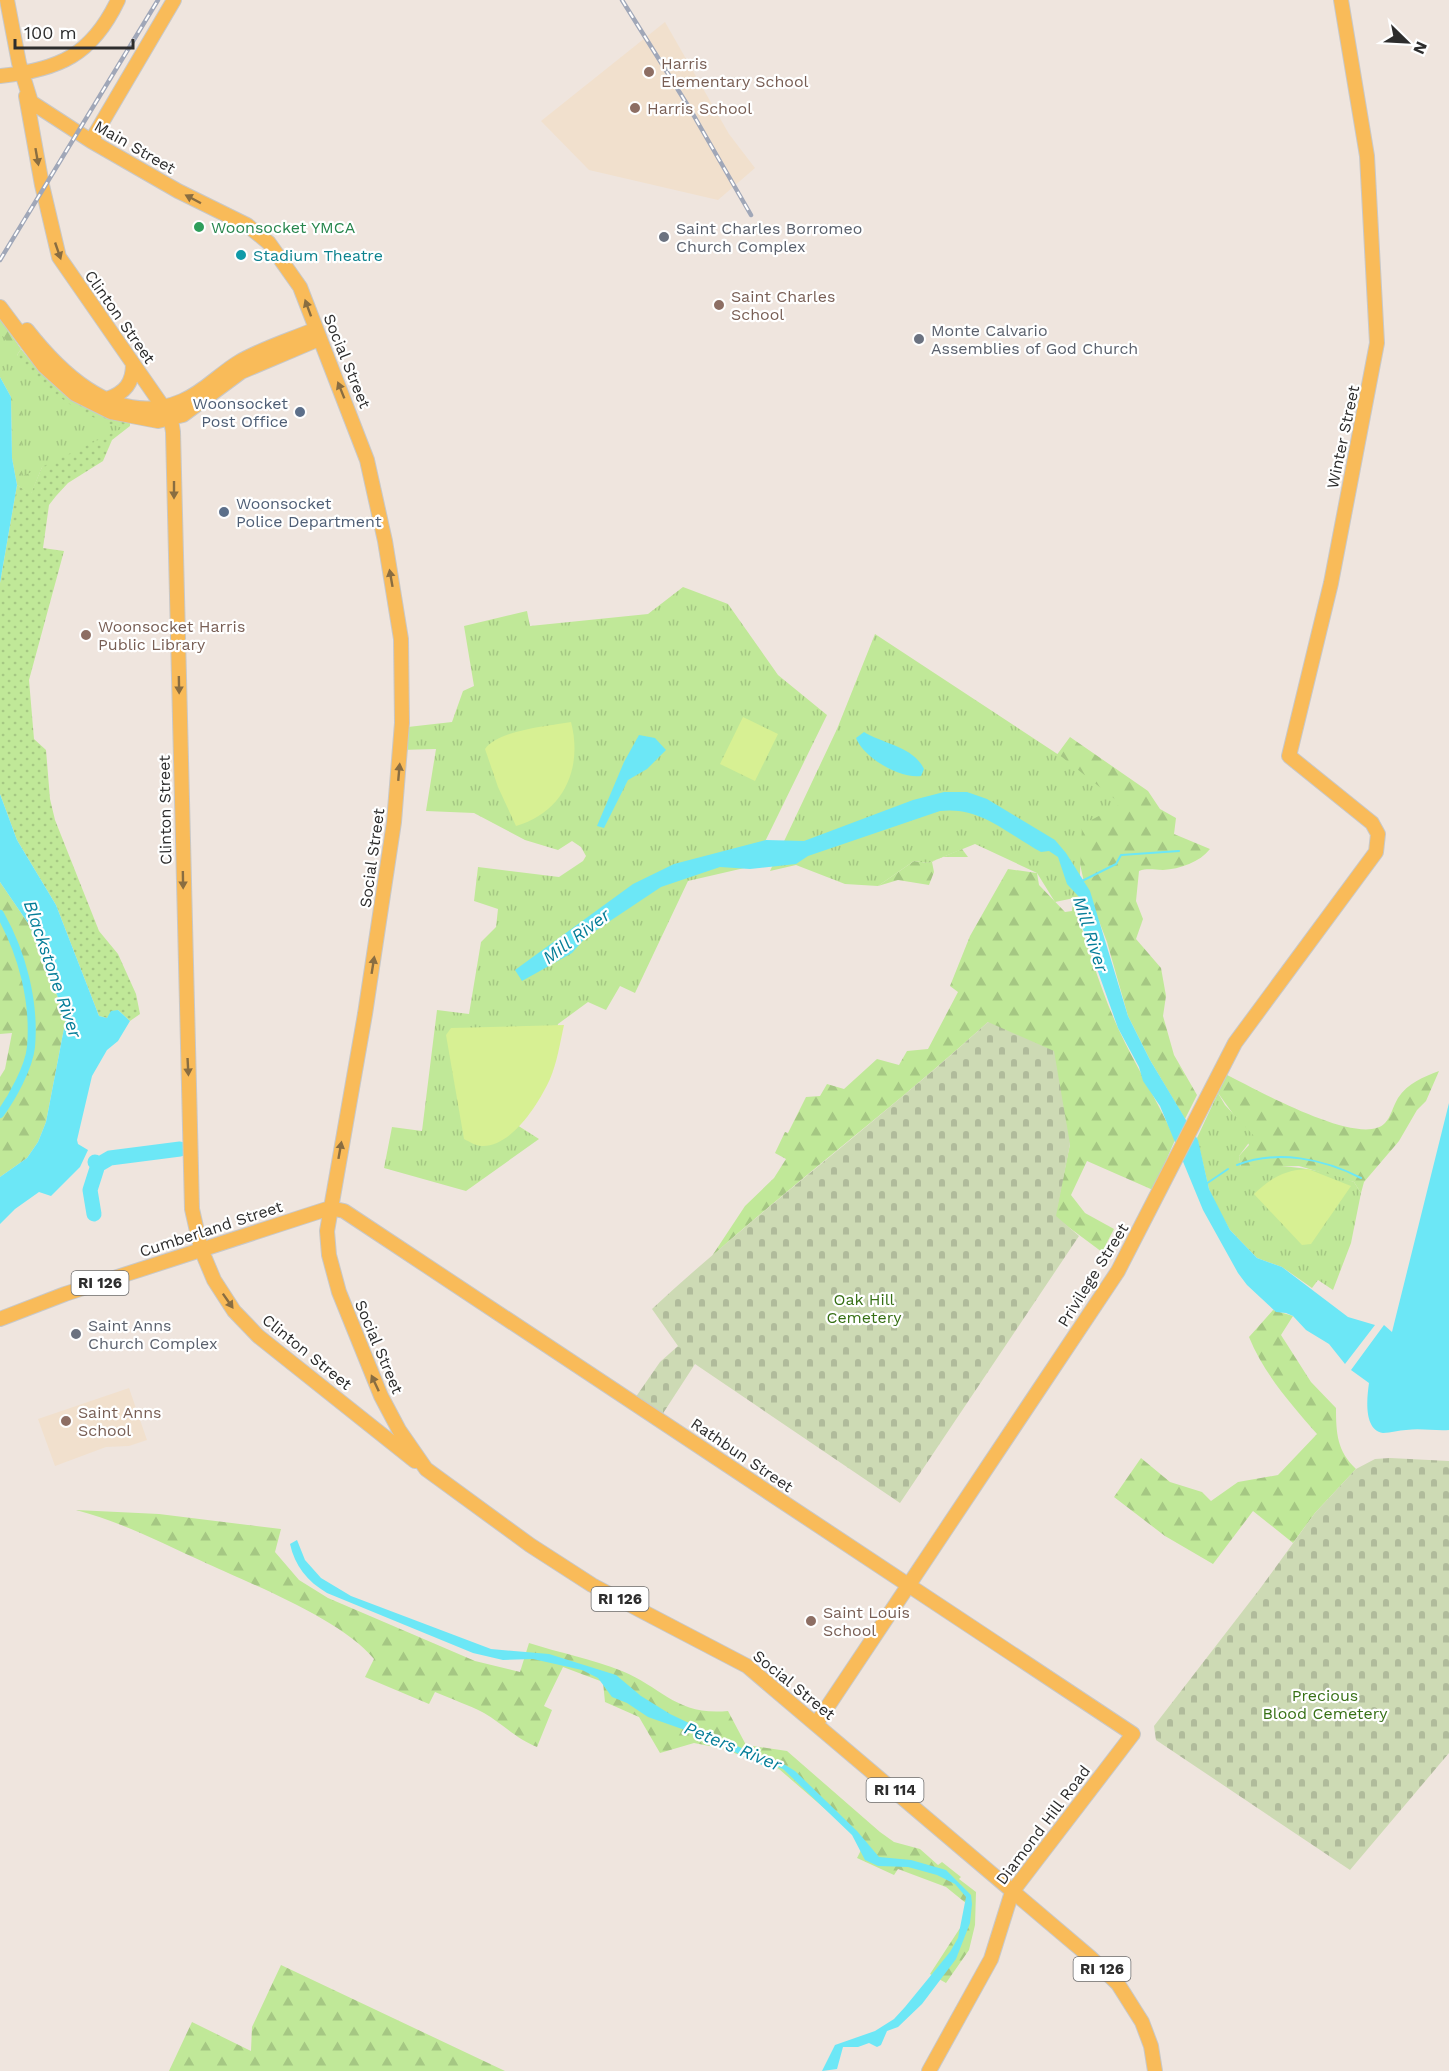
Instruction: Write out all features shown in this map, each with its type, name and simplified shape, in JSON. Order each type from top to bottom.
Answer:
[{"type":"main road","name":"Main Street","points":[[7,0],[23,81],[31,102],[91,141],[201,204],[247,225],[268,243],[300,287]]},
{"type":"main road","points":[[0,76],[23,81],[75,56],[101,32],[118,0]]},
{"type":"main road","points":[[91,141],[174,0]]},
{"type":"main road","name":"Winter Street","points":[[1341,0],[1367,156],[1377,343],[1331,583],[1289,756],[1371,822],[1378,834]]},
{"type":"main road","name":"Clinton Street","points":[[23,81],[44,195],[59,257],[167,414],[173,432],[190,1183],[193,1221],[201,1249],[214,1280],[241,1319],[258,1336],[426,1469]]},
{"type":"main road","points":[[31,125],[36,118],[48,115]]},
{"type":"main road","name":"Social Street","points":[[300,287],[360,440],[373,486],[400,639],[402,723],[394,822],[373,967],[330,1208],[327,1243],[335,1279],[365,1360],[387,1409],[426,1469],[530,1545],[592,1584],[747,1666],[1090,1957],[1118,1984],[1144,2028],[1155,2071]]},
{"type":"main road","points":[[0,296],[61,370],[86,388],[107,399],[167,414],[183,415],[242,372],[317,334]]},
{"type":"main road","points":[[0,307],[44,366],[75,394],[121,415],[158,421],[167,414]]},
{"type":"main road","points":[[107,399],[116,396],[128,386],[133,364]]},
{"type":"main road","name":"Privilege Street","points":[[816,1724],[1118,1271],[1235,1043],[1371,860],[1376,852],[1378,834]]},
{"type":"main road","name":"Cumberland Street","points":[[0,1319],[201,1249],[330,1208]]},
{"type":"main road","name":"Rathbun Street","points":[[330,1208],[351,1214],[1133,1734]]},
{"type":"main road","points":[[359,1417],[378,1418],[387,1409]]},
{"type":"main road","name":"Diamond Hill Road","points":[[929,2071],[991,1959],[1012,1892],[1133,1734]]},
{"type":"shaded area","name":"Harris Elementary School","points":[[665,22],[729,134],[755,168],[718,200],[589,170],[541,121]]},
{"type":"shaded area","points":[[129,1388],[147,1440],[129,1446],[106,1447],[55,1466],[38,1419]]},
{"type":"green space","points":[[0,319],[21,349],[17,355],[31,377],[45,460],[31,494],[17,485],[12,458],[11,397],[0,377]]},
{"type":"green space","points":[[0,332],[38,379],[53,392],[85,413],[123,428],[21,477],[21,412],[0,363]]},
{"type":"green space","points":[[21,349],[44,374],[70,394],[130,423],[130,426],[112,440],[103,461],[68,483],[49,505],[43,548],[64,551],[29,680],[34,739],[46,750],[50,799],[55,820],[99,931],[118,954],[136,994],[140,1014],[130,1021],[118,1010],[107,1018],[99,1016],[56,905],[17,840],[0,794],[0,583],[17,485],[31,493],[45,460],[31,377],[17,355]]},
{"type":"green space","points":[[683,587],[728,604],[778,675],[827,715],[753,866],[688,881],[635,993],[620,986],[606,1010],[588,1002],[558,1024],[550,1064],[517,1125],[539,1139],[466,1191],[384,1168],[392,1127],[422,1131],[437,1010],[469,1014],[481,942],[496,927],[498,909],[474,901],[478,867],[559,877],[583,861],[586,856],[581,847],[572,841],[558,850],[525,840],[474,813],[426,811],[436,749],[400,750],[399,728],[452,722],[463,691],[474,686],[464,626],[527,611],[530,626],[648,614]]},
{"type":"green space","points":[[875,634],[1062,757],[1121,804],[1082,825],[1079,897],[1055,902],[1037,873],[975,844],[928,863],[914,861],[878,886],[845,884],[796,865],[770,871],[837,729]]},
{"type":"green space","points":[[743,717],[778,734],[755,781],[720,764]]},
{"type":"green space","points":[[571,722],[574,756],[572,771],[566,786],[547,810],[516,826],[498,787],[485,749],[501,737],[512,733]]},
{"type":"green space","points":[[1070,737],[1148,791],[1160,809],[1176,818],[1174,834],[1210,849],[1201,858],[1183,866],[1139,871],[1136,901],[1143,919],[1136,939],[1161,968],[1166,996],[1163,1016],[1174,1055],[1197,1095],[1185,1119],[1150,1060],[1128,1016],[1107,942],[1084,882],[1056,756]]},
{"type":"green space","points":[[962,849],[968,857],[943,857]]},
{"type":"green space","points":[[936,860],[932,862],[934,872],[929,885],[898,880],[878,886],[914,861],[928,863]]},
{"type":"green space","points":[[1008,869],[1037,873],[1039,885],[1065,912],[1072,911],[1073,901],[1111,1013],[1175,1140],[1153,1190],[1087,1161],[1071,1195],[1085,1213],[1114,1229],[1102,1252],[1055,1217],[1070,1144],[988,1022],[712,1256],[745,1206],[774,1178],[786,1159],[775,1153],[806,1097],[820,1096],[827,1084],[844,1089],[877,1059],[899,1065],[907,1051],[928,1049],[958,992],[950,986],[970,936]]},
{"type":"green space","points":[[0,882],[30,926],[66,1018],[46,1122],[38,1142],[27,1158],[0,1177],[0,1077],[5,1069],[12,1033],[0,1034]]},
{"type":"green space","name":"Oak Hill Cemetery","points":[[988,1022],[1054,1051],[1070,1144],[1056,1216],[1079,1236],[900,1503],[695,1364],[660,1418],[633,1401],[660,1362],[678,1346],[652,1309]]},
{"type":"green space","points":[[564,1025],[550,1079],[539,1100],[523,1122],[514,1132],[493,1144],[480,1146],[464,1139],[446,1035],[451,1028]]},
{"type":"green space","points":[[1439,1071],[1426,1101],[1417,1110],[1399,1141],[1364,1182],[1361,1193],[1354,1182],[1299,1166],[1241,1167],[1239,1156],[1249,1145],[1236,1118],[1218,1093],[1227,1075],[1307,1114],[1332,1123],[1372,1129],[1387,1121],[1398,1098],[1406,1088]]},
{"type":"green space","points":[[1218,1093],[1225,1105],[1254,1136],[1239,1156],[1241,1167],[1285,1166],[1313,1170],[1354,1182],[1361,1193],[1351,1243],[1333,1290],[1318,1280],[1312,1288],[1282,1267],[1257,1258],[1230,1230],[1209,1189],[1197,1138]]},
{"type":"green space","points":[[1308,1169],[1351,1186],[1311,1244],[1302,1245],[1254,1194],[1278,1176]]},
{"type":"green space","points":[[1273,1310],[1293,1316],[1281,1335],[1311,1382],[1336,1408],[1336,1426],[1341,1448],[1356,1469],[1315,1513],[1293,1543],[1253,1511],[1213,1564],[1165,1536],[1114,1497],[1141,1458],[1170,1482],[1202,1492],[1211,1501],[1238,1482],[1278,1475],[1317,1434],[1270,1376],[1249,1337]]},
{"type":"green space","name":"Precious Blood Cemetery","points":[[1375,1459],[1449,1461],[1449,1753],[1350,1870],[1156,1740],[1154,1726],[1315,1513],[1356,1469]]},
{"type":"green space","points":[[76,1510],[159,1514],[281,1529],[275,1552],[299,1580],[328,1598],[475,1661],[520,1672],[529,1643],[622,1671],[683,1705],[710,1711],[728,1711],[746,1745],[787,1751],[880,1832],[894,1842],[920,1849],[938,1865],[942,1862],[961,1877],[959,1879],[976,1892],[975,1925],[969,1950],[946,1983],[930,1974],[962,1925],[967,1904],[946,1887],[898,1869],[894,1875],[857,1858],[862,1848],[854,1834],[779,1769],[768,1764],[763,1765],[725,1749],[694,1743],[660,1753],[639,1717],[605,1702],[603,1682],[563,1667],[544,1706],[552,1710],[537,1747],[484,1713],[435,1692],[429,1704],[365,1677],[374,1659],[360,1645],[320,1617],[143,1534]]},
{"type":"green space","points":[[281,1965],[505,2071],[169,2071],[192,2022],[251,2051],[252,2027]]},
{"type":"water","points":[[0,377],[11,397],[12,458],[17,485],[0,583]]},
{"type":"water","points":[[864,732],[913,755],[924,769],[921,776],[893,771],[875,760],[856,738]]},
{"type":"water","points":[[639,735],[655,738],[666,750],[647,769],[628,780],[604,828],[597,826],[624,762]]},
{"type":"water","points":[[944,792],[967,792],[987,799],[1055,840],[1066,853],[1090,891],[1128,1016],[1150,1060],[1198,1140],[1209,1189],[1230,1230],[1257,1258],[1282,1267],[1348,1317],[1375,1325],[1345,1364],[1329,1344],[1306,1330],[1293,1316],[1276,1312],[1247,1285],[1238,1273],[1203,1210],[1160,1106],[1143,1081],[1139,1067],[1118,1028],[1073,901],[1079,897],[1067,884],[1058,857],[1049,851],[1041,852],[981,817],[968,813],[940,811],[808,856],[796,864],[750,869],[720,867],[661,887],[586,937],[572,953],[522,981],[515,970],[633,884],[674,864],[766,840],[804,841],[913,800]]},
{"type":"water","name":"Blackstone River","points":[[0,794],[17,840],[56,905],[99,1016],[107,1018],[111,1011],[118,1010],[130,1021],[118,1041],[107,1050],[92,1076],[77,1140],[78,1144],[88,1150],[80,1167],[51,1196],[39,1192],[15,1209],[0,1224],[0,1177],[27,1158],[38,1142],[46,1122],[66,1018],[30,926],[0,882]]},
{"type":"water","points":[[1449,1103],[1449,1430],[1412,1429],[1383,1433],[1377,1431],[1369,1420],[1367,1404],[1369,1383],[1351,1370],[1384,1325],[1392,1332]]},
{"type":"water","points":[[297,1540],[305,1560],[321,1578],[351,1596],[491,1649],[549,1654],[616,1675],[641,1696],[670,1714],[756,1755],[782,1763],[795,1771],[857,1831],[879,1857],[911,1860],[946,1870],[971,1895],[970,1923],[956,1959],[922,2004],[898,2027],[887,2031],[881,2045],[877,2047],[869,2043],[858,2047],[843,2047],[837,2069],[822,2071],[835,2045],[875,2031],[894,2019],[950,1952],[958,1938],[966,1897],[955,1884],[937,1875],[908,1867],[878,1866],[865,1860],[852,1835],[783,1769],[767,1763],[762,1765],[699,1735],[648,1717],[627,1703],[612,1697],[598,1678],[582,1670],[533,1659],[503,1660],[473,1653],[327,1593],[313,1583],[299,1566],[290,1544]]},
{"type":"waterway","points":[[1082,881],[1116,864],[1121,855],[1179,851]]},
{"type":"waterway","points":[[0,914],[21,961],[29,995],[32,1030],[27,1064],[15,1091],[0,1114]]},
{"type":"waterway","name":"Mill River","points":[[98,1165],[110,1158],[180,1149]]},
{"type":"waterway","points":[[1237,1165],[1268,1158],[1300,1158],[1332,1166],[1361,1178]]},
{"type":"waterway","name":"Peters River","points":[[94,1214],[90,1190],[98,1165],[95,1162]]},
{"type":"waterway","points":[[1206,1184],[1228,1169]]},
{"type":"railway","points":[[0,260],[158,0]]},
{"type":"railway","points":[[622,0],[690,109],[751,215]]},
{"type":"place","name":"Harris Elementary School","points":[[649,72]]},
{"type":"place","name":"Harris School","points":[[635,108]]},
{"type":"place","name":"Woonsocket YMCA","points":[[199,227]]},
{"type":"place","name":"Saint Charles Borromeo Church Complex","points":[[664,237]]},
{"type":"place","name":"Stadium Theatre","points":[[241,255]]},
{"type":"place","name":"Saint Charles School","points":[[719,305]]},
{"type":"place","name":"Monte Calvario Assemblies of God Church","points":[[919,339]]},
{"type":"place","name":"Woonsocket Post Office","points":[[300,412]]},
{"type":"place","name":"Woonsocket Police Department","points":[[224,512]]},
{"type":"place","name":"Woonsocket Harris Public Library","points":[[86,635]]},
{"type":"place","name":"Saint Anns Church Complex","points":[[76,1334]]},
{"type":"place","name":"Saint Anns School","points":[[66,1421]]},
{"type":"place","name":"Saint Louis School","points":[[811,1621]]}]
